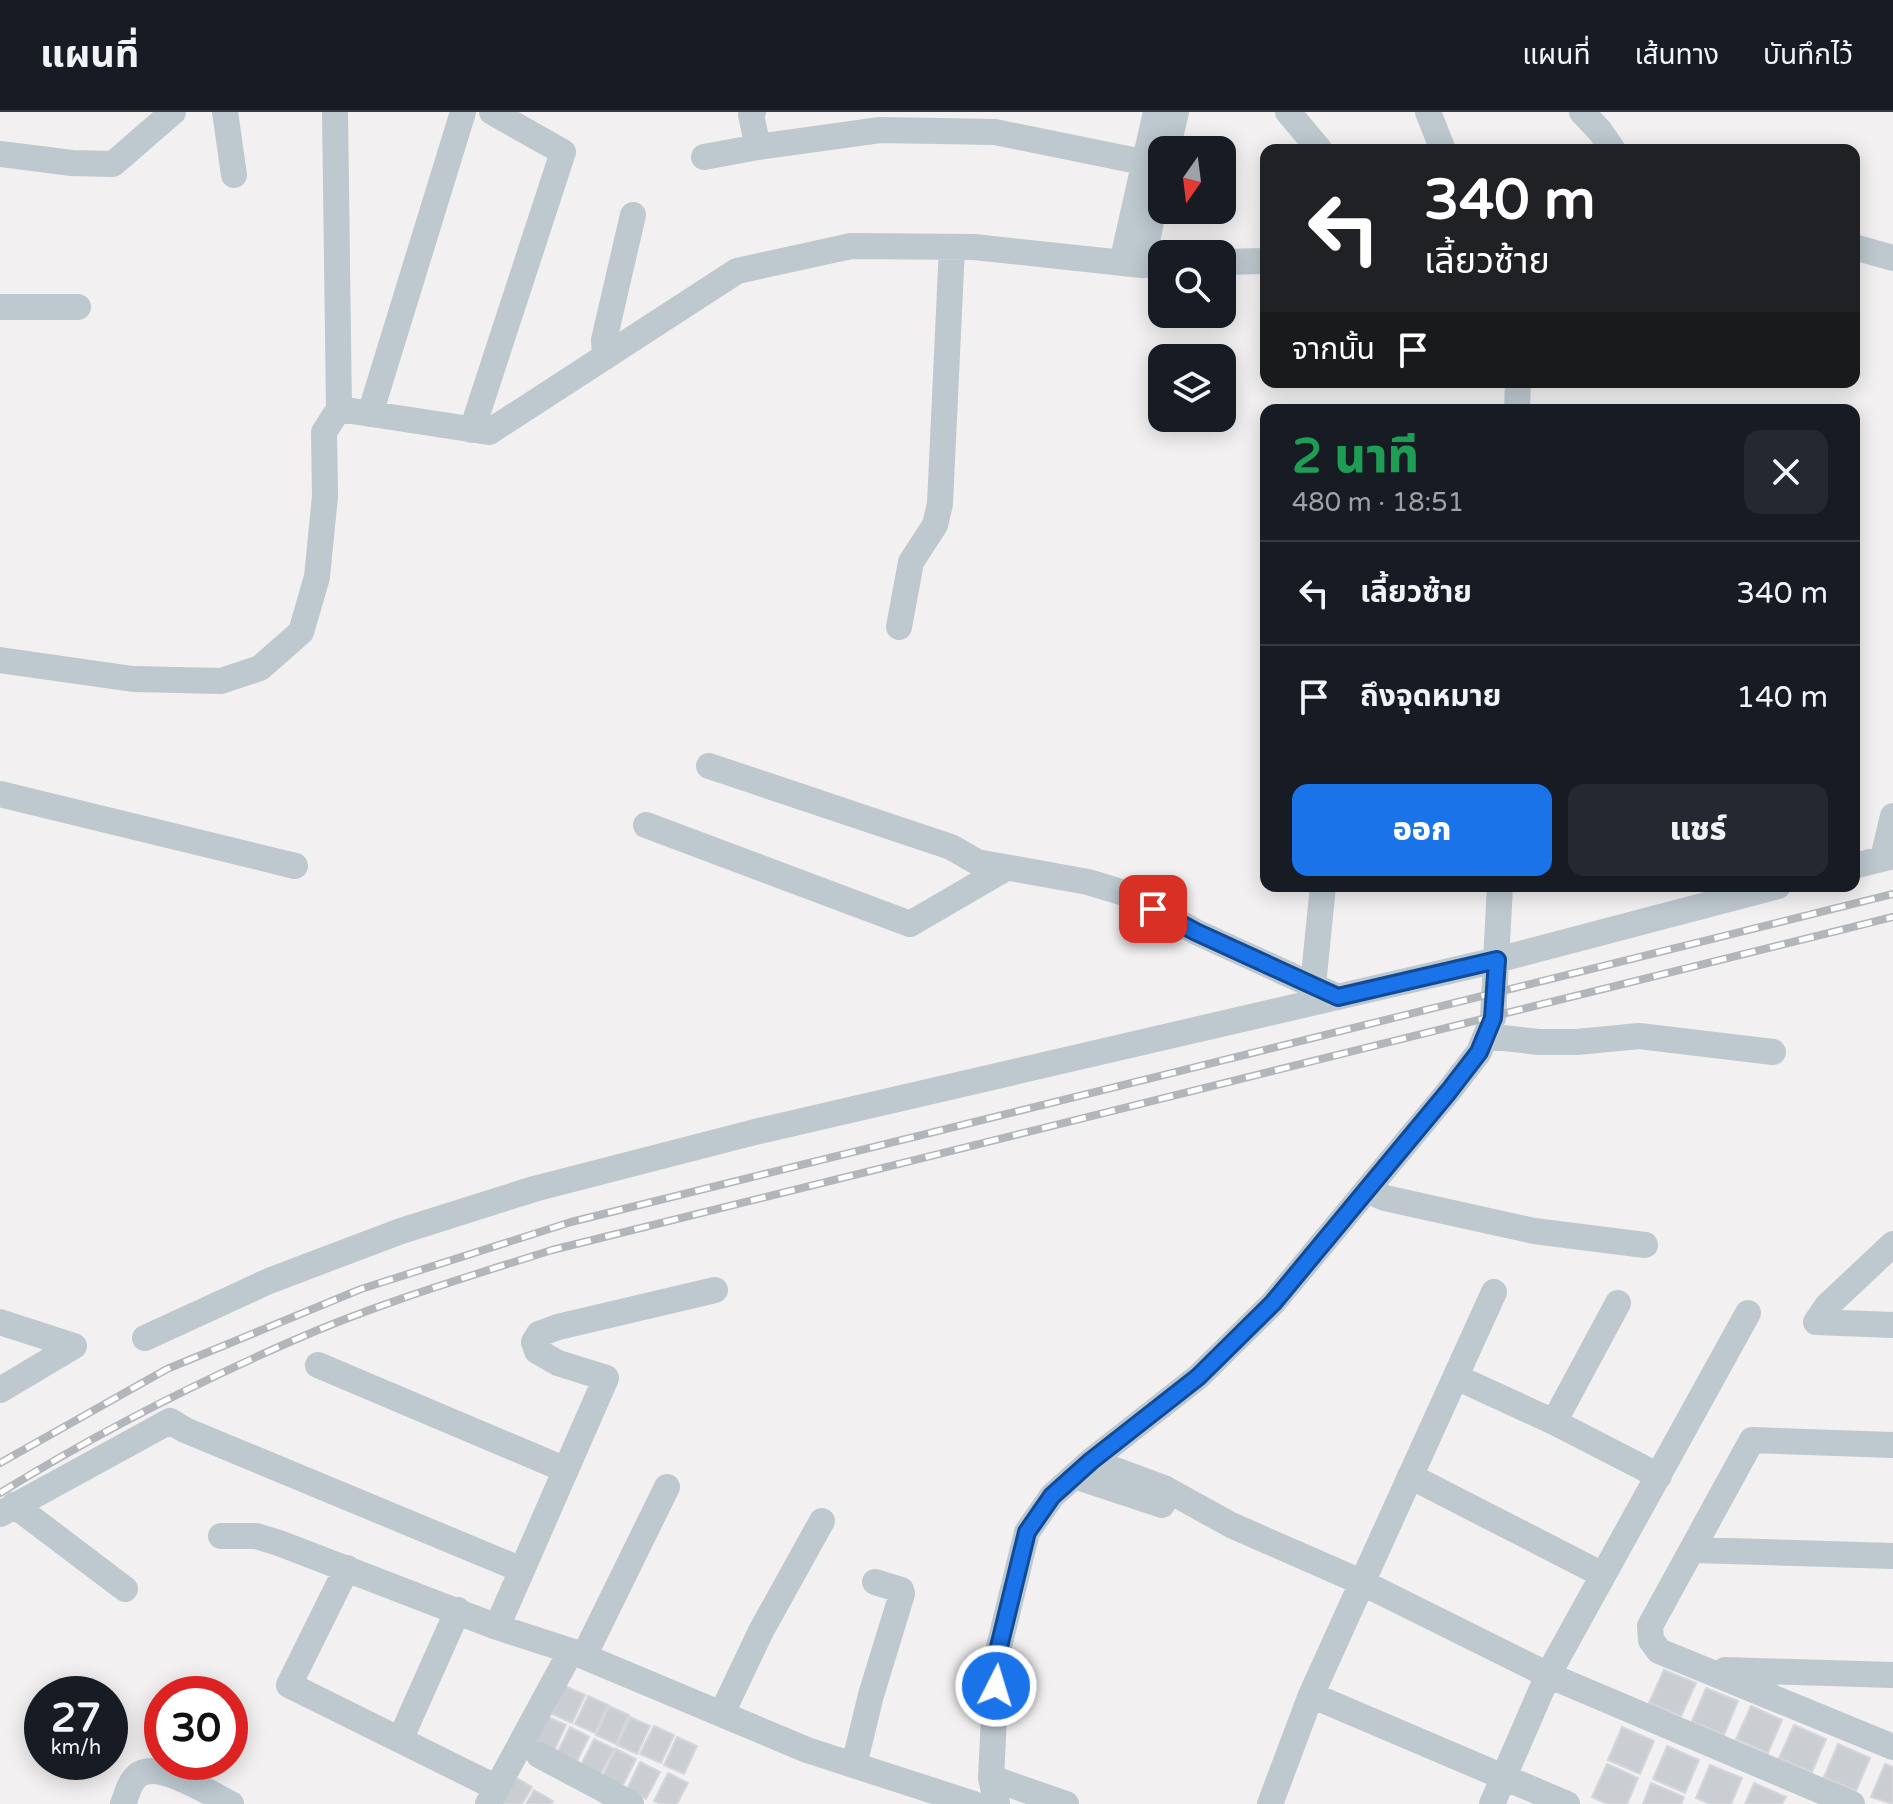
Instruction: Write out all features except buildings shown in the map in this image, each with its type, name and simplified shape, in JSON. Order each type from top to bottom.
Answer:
[{"type":"street","points":[[0,154],[72,163],[113,164],[173,112]]},
{"type":"street","points":[[225,112],[234,175]]},
{"type":"street","points":[[0,660],[133,679],[221,681],[260,668],[301,632],[317,577],[325,496],[324,432],[339,409],[335,112]]},
{"type":"street","points":[[370,414],[463,112]]},
{"type":"street","points":[[472,430],[563,152],[492,112]]},
{"type":"street","points":[[753,112],[751,115],[758,147]]},
{"type":"street","points":[[1156,112],[1157,136]]},
{"type":"street","points":[[1167,136],[1176,112]]},
{"type":"street","points":[[1288,112],[1315,144]]},
{"type":"street","points":[[1428,112],[1441,144]]},
{"type":"street","points":[[704,157],[881,121],[1000,122],[1148,159]]},
{"type":"street","points":[[605,357],[604,340],[633,215]]},
{"type":"street","points":[[339,409],[489,432],[737,271],[851,246],[952,247],[1142,264],[1148,224]]},
{"type":"street","points":[[899,627],[911,562],[935,525],[940,504],[952,247]]},
{"type":"street","points":[[1860,249],[1893,258]]},
{"type":"street","points":[[1236,262],[1260,261]]},
{"type":"street","points":[[0,307],[78,307]]},
{"type":"street","points":[[709,766],[951,847],[977,862],[1088,882],[1131,895],[1196,932],[1338,997]]},
{"type":"street","points":[[0,794],[295,866]]},
{"type":"street","points":[[1860,864],[1888,857],[1893,816]]},
{"type":"street","points":[[646,825],[910,924],[1006,868]]},
{"type":"street","points":[[1313,985],[1322,892]]},
{"type":"street","points":[[1066,1804],[994,1791],[997,1655],[1027,1532],[1052,1496],[1209,1367],[1273,1303],[1479,1052],[1493,1018],[1500,892]]},
{"type":"street","points":[[145,1338],[284,1275],[401,1231],[534,1189],[755,1132],[1497,960],[1755,892]]},
{"type":"street","points":[[1486,1036],[1564,1042],[1639,1036],[1773,1052]]},
{"type":"street","points":[[1367,1190],[1385,1198],[1534,1231],[1645,1245]]},
{"type":"street","points":[[1893,1244],[1827,1306],[1816,1322],[1893,1325]]},
{"type":"street","points":[[497,1627],[606,1378],[558,1363],[537,1351],[534,1342],[539,1334],[715,1290]]},
{"type":"street","points":[[1272,1803],[1311,1695],[1494,1292]]},
{"type":"street","points":[[1554,1422],[1618,1303]]},
{"type":"street","points":[[1492,1804],[1548,1675],[1748,1313]]},
{"type":"street","points":[[0,1322],[74,1346],[0,1390]]},
{"type":"street","points":[[318,1365],[566,1470]]},
{"type":"street","points":[[1456,1377],[1554,1422],[1659,1476]]},
{"type":"street","points":[[125,1589],[7,1510],[170,1421],[185,1430],[522,1570]]},
{"type":"street","points":[[1893,1445],[1752,1440],[1650,1626],[1651,1640],[1659,1651],[1893,1747]]},
{"type":"street","points":[[1083,1468],[1166,1489],[1231,1525],[1361,1582],[1548,1675],[1852,1804]]},
{"type":"street","points":[[1410,1476],[1603,1575]]},
{"type":"street","points":[[347,1568],[289,1685],[400,1740],[493,1796],[578,1654],[667,1487]]},
{"type":"street","points":[[722,1713],[761,1631],[822,1521]]},
{"type":"street","points":[[221,1536],[256,1536],[347,1568],[497,1627],[578,1654],[807,1750],[974,1804]]},
{"type":"street","points":[[1694,1550],[1893,1556]]},
{"type":"street","points":[[854,1765],[871,1695],[902,1594],[895,1587],[875,1582]]},
{"type":"street","points":[[400,1740],[458,1610]]},
{"type":"street","points":[[1709,1670],[1893,1675]]},
{"type":"street","points":[[1311,1695],[1567,1804]]},
{"type":"street","points":[[539,1755],[631,1804]]},
{"type":"street","points":[[123,1804],[130,1784],[140,1773],[152,1769],[170,1773],[231,1804]]},
{"type":"railway","points":[[0,1463],[167,1369],[361,1289],[571,1222],[1893,894]]},
{"type":"railway","points":[[0,1493],[143,1412],[292,1341],[388,1303],[552,1250],[1893,917]]},
{"type":"route","points":[[996,1686],[997,1655],[1027,1532],[1052,1496],[1091,1461],[1198,1377],[1273,1303],[1449,1091],[1479,1052],[1493,1018],[1497,960],[1338,997],[1153,909]]}]
